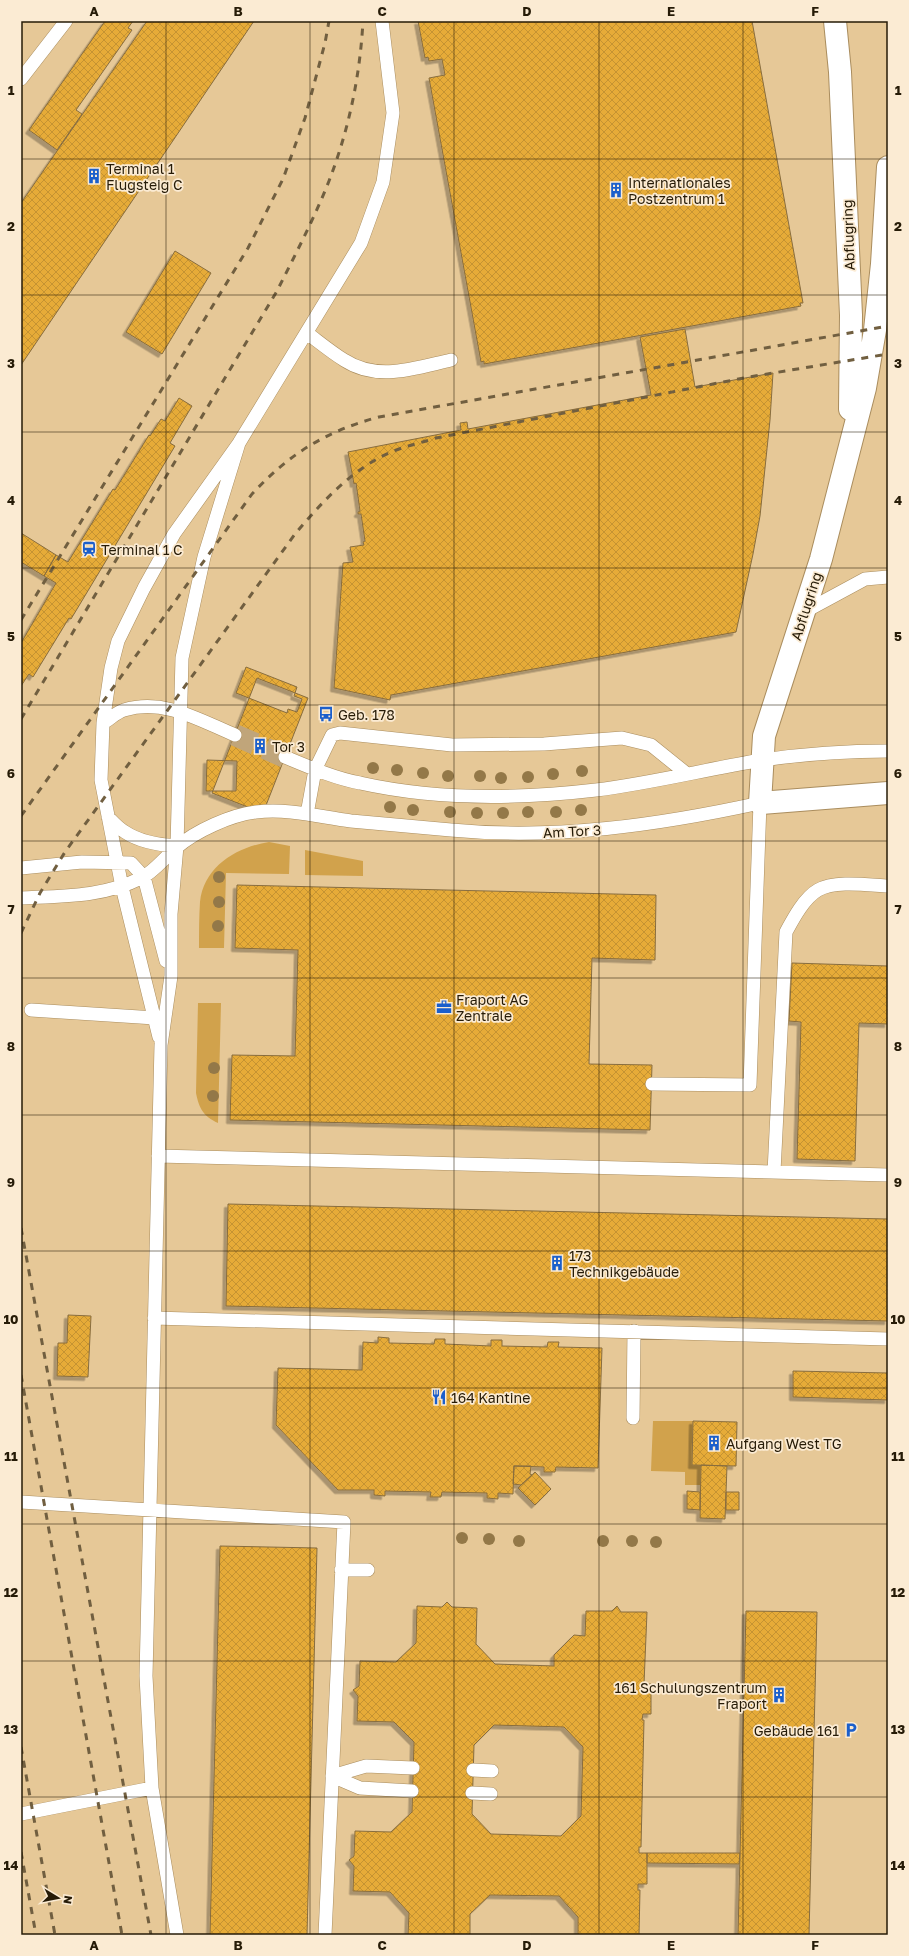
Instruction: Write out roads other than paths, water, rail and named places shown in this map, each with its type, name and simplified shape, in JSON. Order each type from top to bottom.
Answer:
[{"type":"street","name":"Abflugring","points":[[835,21],[840,72],[851,315],[851,390],[848,450]]},
{"type":"street","name":"Abflugring","points":[[760,803],[762,760],[766,730],[821,559],[865,388],[875,330],[882,264],[888,168]]},
{"type":"street","name":"Am Tor 3","points":[[760,803],[888,793]]},
{"type":"lane","points":[[21,79],[66,21]]},
{"type":"lane","points":[[161,1045],[122,887],[101,780],[103,723],[111,668],[118,641],[144,588],[174,534],[239,443],[361,243],[383,182],[393,113],[382,21]]},
{"type":"lane","points":[[306,333],[344,361],[362,370],[378,373],[397,373],[452,360]]},
{"type":"lane","points":[[177,1935],[152,1788],[146,1676],[161,1045],[171,976],[171,914],[177,846],[182,658],[204,557],[239,443]]},
{"type":"lane","points":[[804,612],[865,579],[888,577]]},
{"type":"lane","points":[[103,723],[123,710],[145,706],[165,707],[180,711],[235,735]]},
{"type":"lane","points":[[307,814],[315,770],[332,736],[340,733],[452,745],[544,744],[622,738],[651,745],[687,774]]},
{"type":"lane","points":[[285,757],[315,770],[360,783],[445,794],[476,795],[559,793],[633,784],[762,760],[837,751],[888,751]]},
{"type":"lane","points":[[652,1084],[750,1085],[760,803]]},
{"type":"lane","name":"Am Tor 3","points":[[21,898],[90,895],[122,887],[144,877],[177,846],[214,824],[254,812],[274,811],[307,814],[352,821],[450,830],[526,833],[617,828],[710,814],[760,803]]},
{"type":"lane","points":[[108,817],[124,832],[155,844],[177,846]]},
{"type":"lane","points":[[21,868],[82,862],[131,863],[144,877],[171,976]]},
{"type":"lane","points":[[774,1172],[786,932],[798,911],[818,890],[838,884],[888,886]]},
{"type":"lane","points":[[31,1010],[155,1018]]},
{"type":"lane","points":[[158,1156],[888,1175]]},
{"type":"lane","points":[[154,1318],[888,1339]]},
{"type":"lane","points":[[633,1418],[634,1331]]},
{"type":"lane","points":[[21,1502],[344,1522],[325,1935]]},
{"type":"lane","points":[[341,1570],[368,1570]]},
{"type":"lane","points":[[332,1776],[366,1766],[413,1768]]},
{"type":"lane","points":[[473,1770],[492,1772]]},
{"type":"lane","points":[[332,1776],[360,1788],[412,1791]]},
{"type":"lane","points":[[21,1814],[152,1788]]},
{"type":"lane","points":[[472,1793],[491,1794]]},
{"type":"tunnel","points":[[235,735],[285,757]]},
{"type":"railway","points":[[21,620],[248,248],[283,179],[305,118],[325,43],[329,21]]},
{"type":"railway","points":[[21,719],[277,291],[304,237],[329,181],[348,122],[359,62],[363,21]]},
{"type":"railway","points":[[21,816],[252,494],[280,467],[294,456],[325,437],[342,429],[379,417],[888,326]]},
{"type":"railway","points":[[21,933],[40,893],[65,852],[295,534],[338,487],[363,467],[391,452],[436,438],[749,377],[888,354]]},
{"type":"railway","points":[[21,1228],[151,1935]]},
{"type":"railway","points":[[21,1375],[122,1935]]},
{"type":"railway","points":[[21,1747],[55,1935]]},
{"type":"railway","points":[[21,1852],[36,1935]]},
{"type":"place","name":"Terminal 1 Flugsteig C","points":[[94,176]]},
{"type":"place","name":"Internationales Postzentrum 1","points":[[616,190]]},
{"type":"place","name":"Terminal 1 C","points":[[89,549]]},
{"type":"place","name":"Geb. 178","points":[[326,714]]},
{"type":"place","name":"Tor 3","points":[[260,746]]},
{"type":"place","name":"Fraport AG Zentrale","points":[[444,1007]]},
{"type":"place","name":"173 Technikgebäude","points":[[557,1263]]},
{"type":"place","name":"164 Kantine","points":[[439,1397]]},
{"type":"place","name":"Aufgang West TG","points":[[714,1443]]},
{"type":"place","name":"161 Schulungszentrum Fraport","points":[[779,1695]]},
{"type":"place","name":"Gebäude 161","points":[[851,1730]]}]
